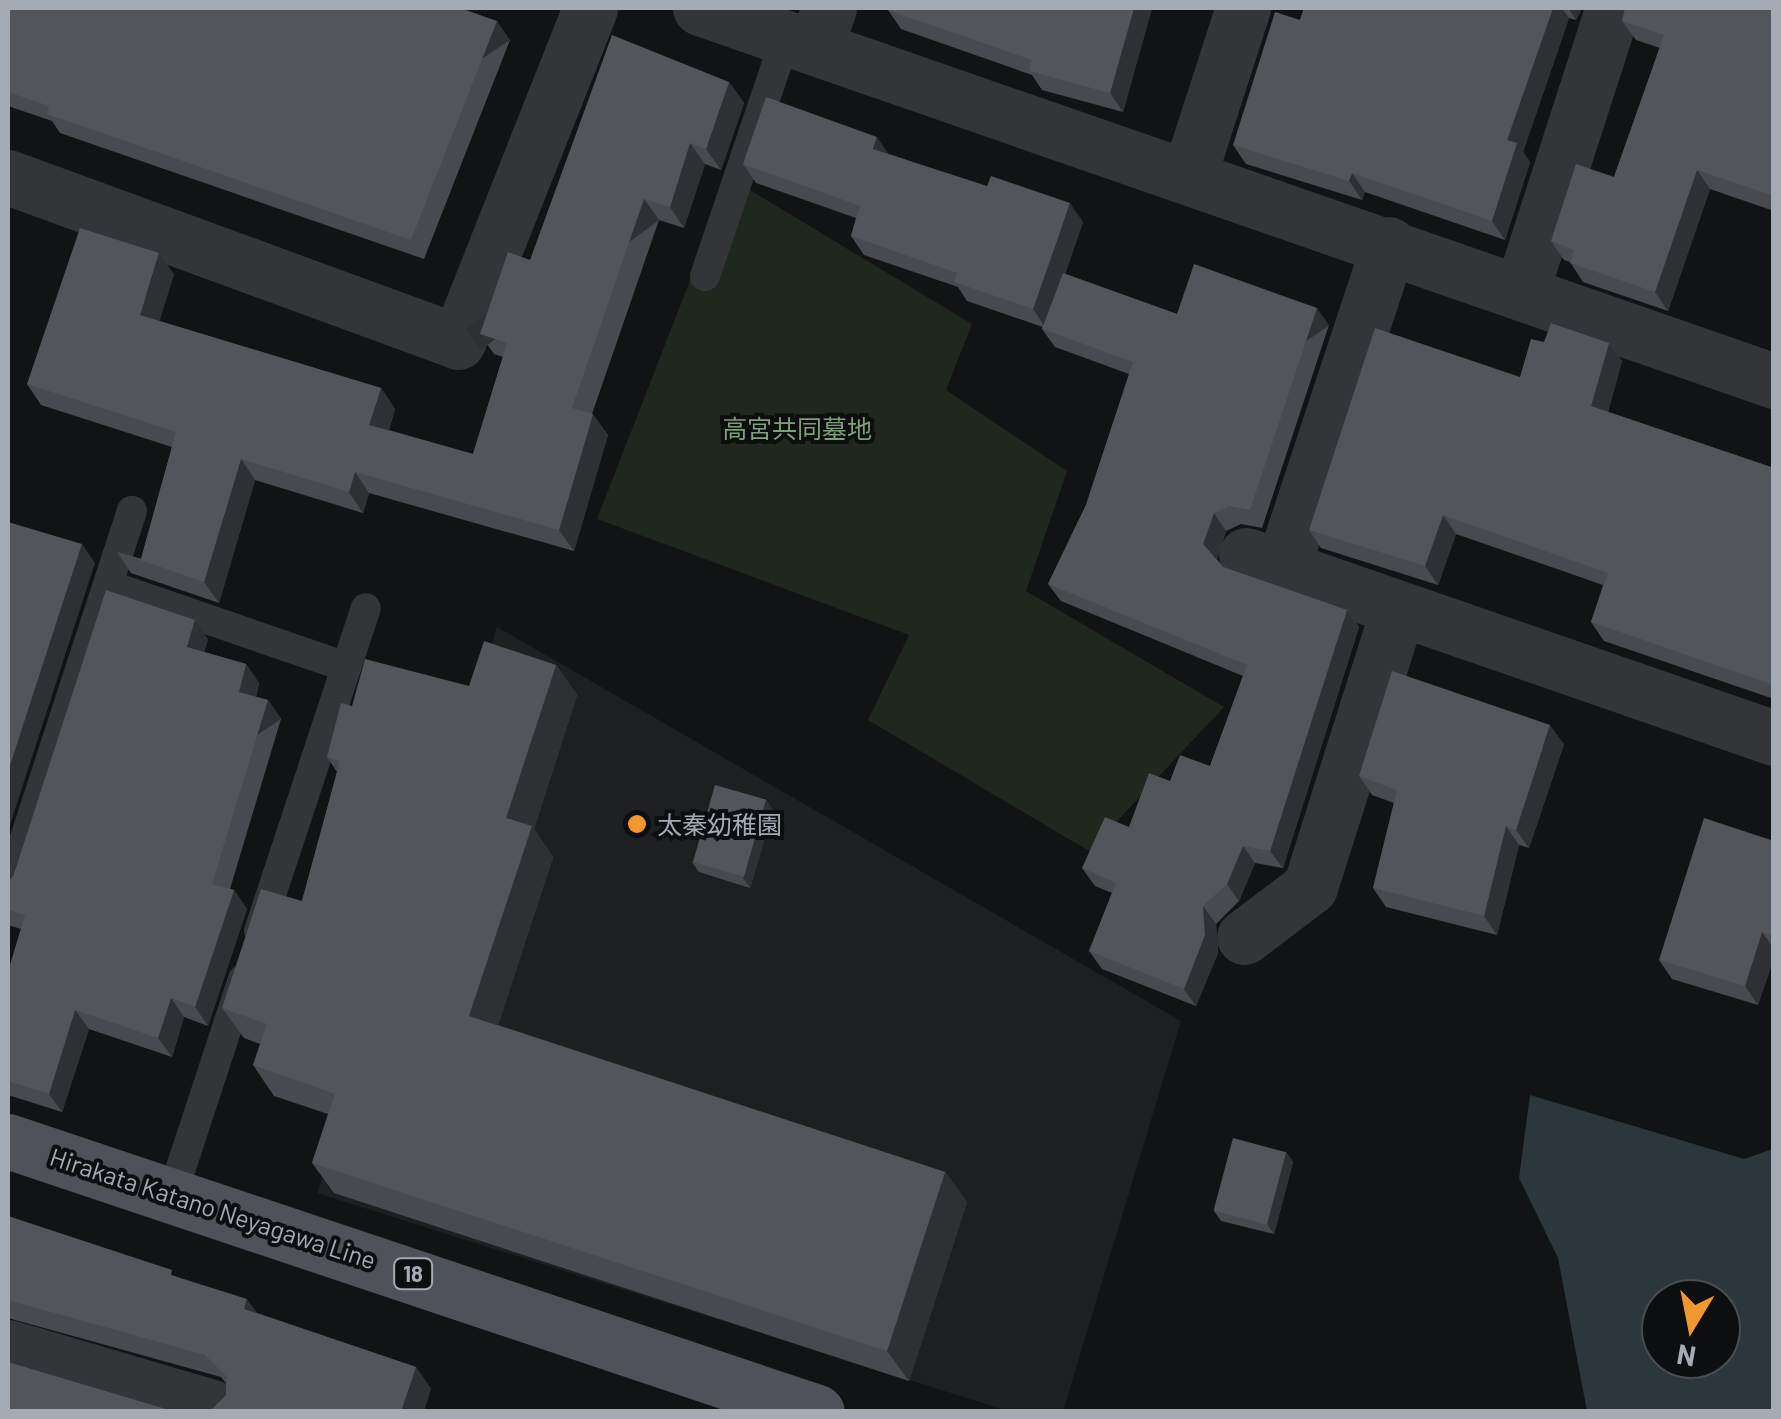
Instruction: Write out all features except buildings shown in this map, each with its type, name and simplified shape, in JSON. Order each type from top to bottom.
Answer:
[{"type":"main road","name":"Hirakata Katano Neyagawa Line","points":[[8,1140],[811,1411]]},
{"type":"street","points":[[8,177],[458,342],[590,8]]},
{"type":"street","points":[[700,8],[810,30],[1189,175],[1522,289],[1774,381]]},
{"type":"street","points":[[1189,175],[1243,8]]},
{"type":"street","points":[[1522,289],[1613,8]]},
{"type":"street","points":[[1389,244],[1264,562],[1774,738]]},
{"type":"street","points":[[1244,938],[1310,887],[1398,609]]},
{"type":"street","points":[[8,1347],[212,1408]]},
{"type":"lane","points":[[705,276],[810,30]]},
{"type":"lane","points":[[8,890],[132,512]]},
{"type":"lane","points":[[108,585],[346,668]]},
{"type":"lane","points":[[172,1195],[366,608]]},
{"type":"shaded area","name":"太秦幼稚園","points":[[497,627],[1181,1021],[1063,1411],[1008,1411],[317,1193]]},
{"type":"shaded area","points":[[1530,1095],[1744,1159],[1773,1149],[1773,1411],[1587,1411],[1558,1258],[1519,1178]]},
{"type":"green space","name":"高宮共同墓地","points":[[730,178],[972,324],[946,390],[1067,471],[1026,591],[1224,707],[1089,851],[868,720],[909,635],[597,519]]},
{"type":"place","name":"太秦幼稚園","points":[[637,824]]}]
